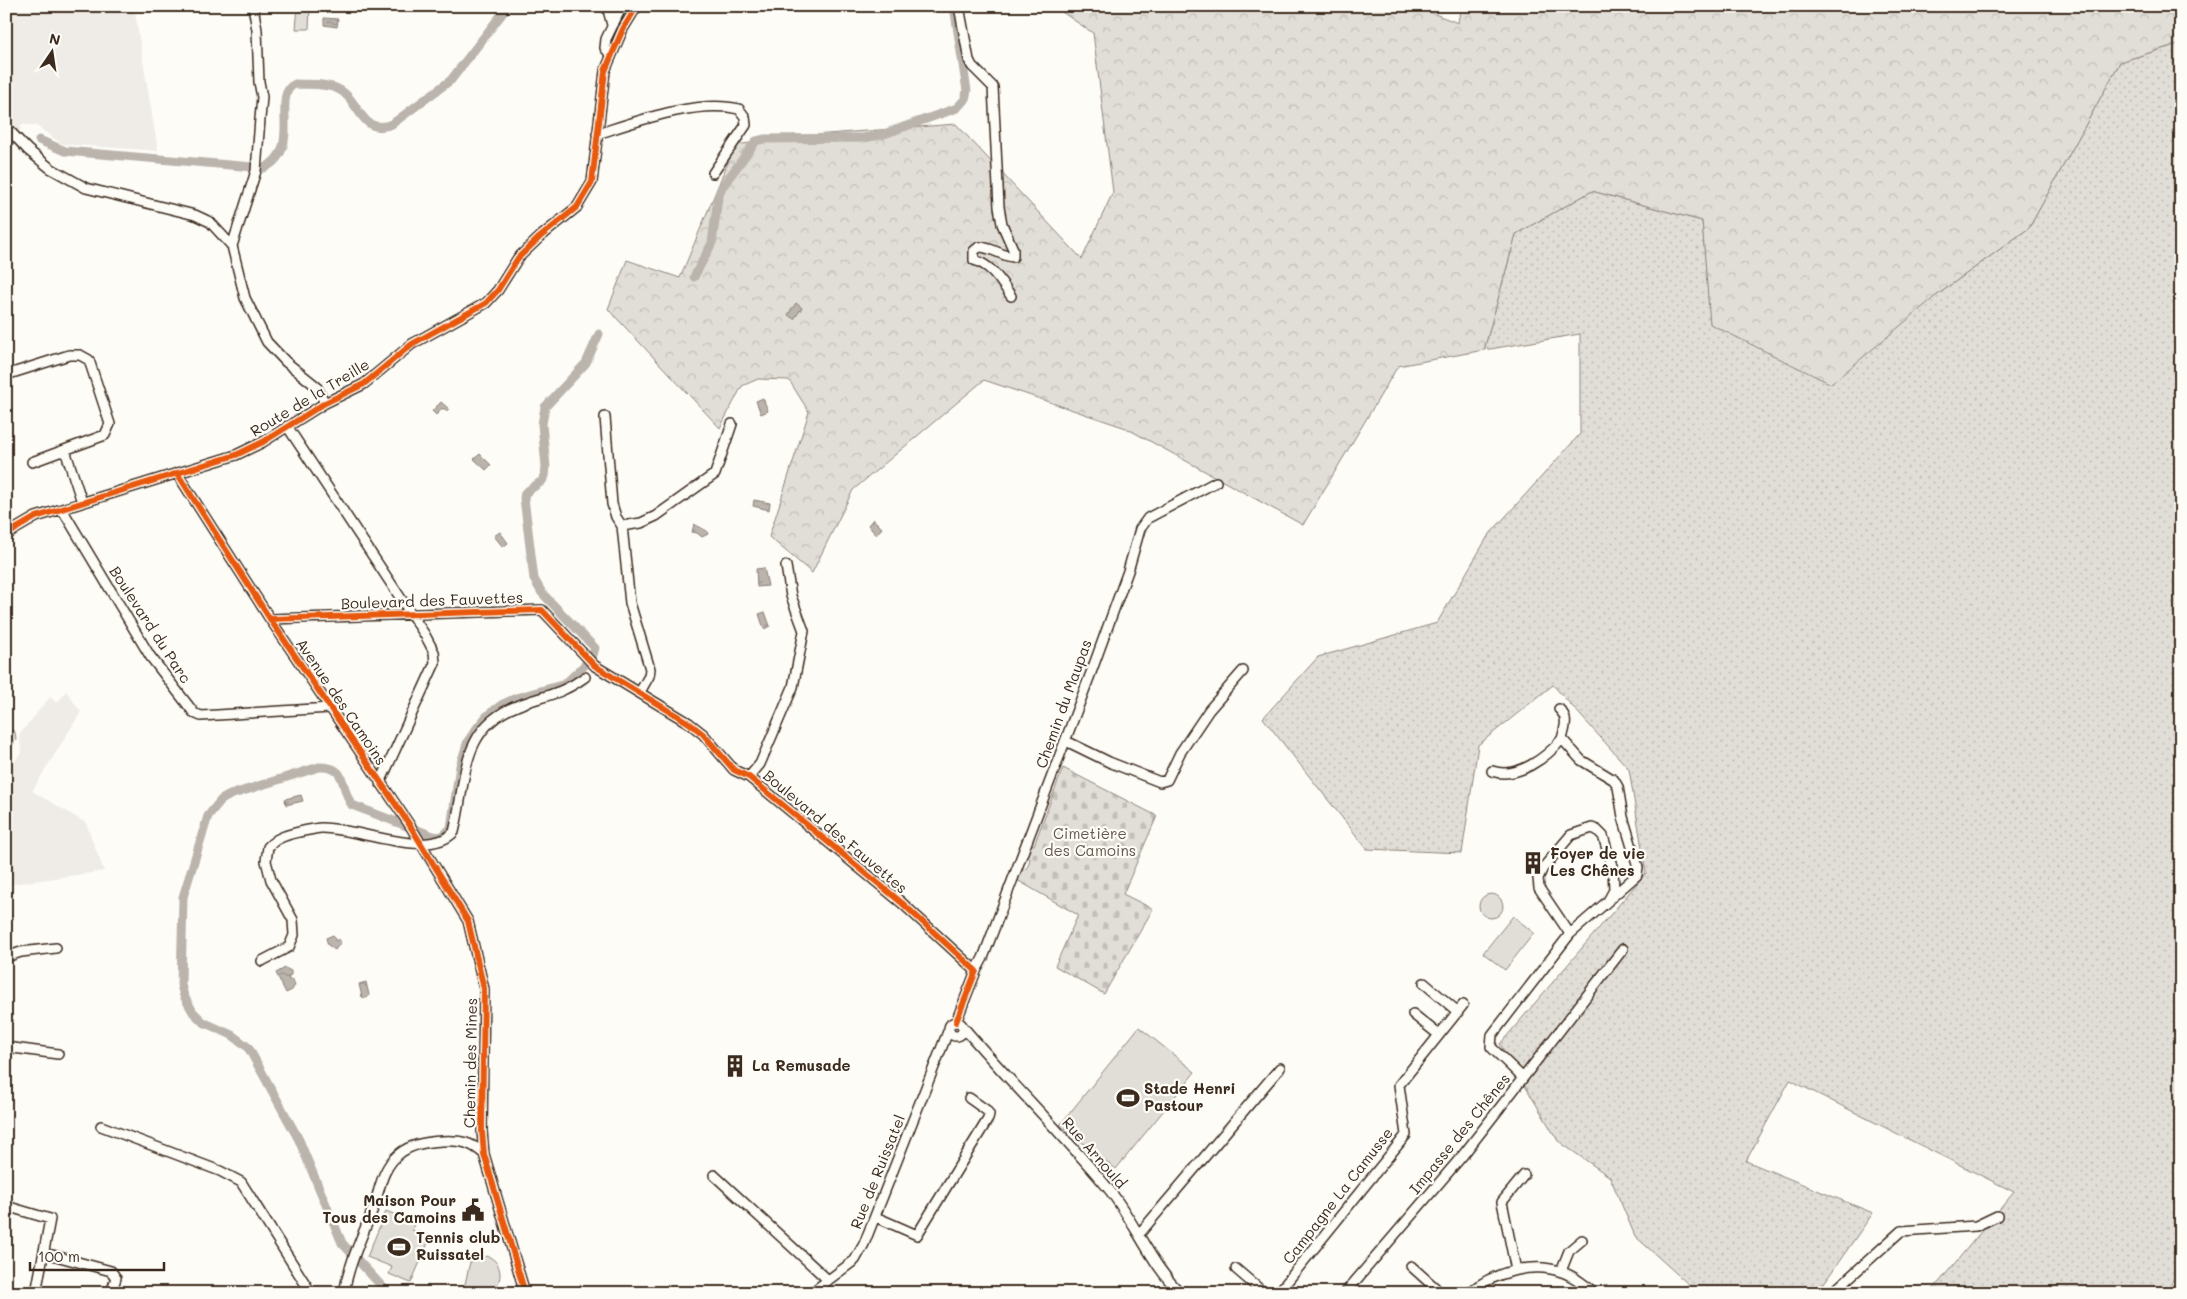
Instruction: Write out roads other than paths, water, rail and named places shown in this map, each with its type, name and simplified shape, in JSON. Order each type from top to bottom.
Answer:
[{"type":"street","points":[[232,246],[256,167],[262,97],[259,82],[257,30],[253,6]]},
{"type":"street","points":[[607,6],[612,25]]},
{"type":"street","points":[[610,55],[605,48],[612,25],[622,6]]},
{"type":"street","name":"Route de la Treille","points":[[8,532],[36,517],[236,455],[263,442],[326,403],[364,384],[412,344],[486,302],[498,290],[518,258],[540,237],[566,218],[584,197],[592,182],[603,80],[610,55],[637,6]]},
{"type":"street","points":[[959,6],[969,60],[993,87],[998,207],[1014,257],[1004,256],[986,247],[980,247],[974,251],[974,260],[985,263],[1012,296]]},
{"type":"street","points":[[597,134],[643,120],[692,110],[728,106],[739,109],[746,125],[713,172]]},
{"type":"street","points":[[6,128],[36,157],[67,179],[86,188],[195,216],[210,222],[232,246],[246,298],[267,342],[286,362],[316,386],[326,403]]},
{"type":"street","points":[[6,374],[69,355],[80,354],[89,360],[110,424],[105,435],[32,462]]},
{"type":"street","points":[[605,417],[612,504],[616,517],[622,526],[630,603],[650,669],[649,676],[640,692]]},
{"type":"street","points":[[622,526],[641,523],[656,516],[715,474],[732,424]]},
{"type":"street","points":[[287,426],[412,614],[434,652],[435,663],[380,783]]},
{"type":"street","points":[[65,450],[82,502]]},
{"type":"street","name":"Avenue des Camoins","points":[[177,473],[270,619],[418,839]]},
{"type":"street","name":"Chemin du Maupas","points":[[976,971],[984,958],[1066,741],[1128,571],[1140,529],[1148,518],[1216,482]]},
{"type":"street","name":"Boulevard du Parc","points":[[62,509],[150,656],[194,713],[201,716],[330,708]]},
{"type":"street","points":[[750,777],[760,764],[794,687],[804,631],[791,596],[786,566]]},
{"type":"street","name":"Boulevard des Fauvettes","points":[[270,619],[542,610],[596,666],[689,723],[703,734],[734,770],[750,777],[902,903],[976,971]]},
{"type":"street","points":[[1066,741],[1109,762],[1160,782],[1167,780],[1180,753],[1209,710],[1243,671]]},
{"type":"street","points":[[262,961],[289,947],[294,934],[293,920],[271,880],[266,861],[268,848],[279,838],[320,828],[353,832],[393,842],[418,839],[442,841],[448,839],[454,832],[470,751],[475,740],[488,724],[495,717],[513,708],[565,691],[585,677]]},
{"type":"street","points":[[1492,771],[1507,774],[1516,771],[1537,761],[1550,751],[1562,739],[1566,722],[1564,714],[1559,708]]},
{"type":"street","points":[[1562,739],[1581,760],[1591,768],[1608,775],[1618,787],[1623,817],[1638,867],[1636,875],[1608,901],[1570,934],[1540,888],[1538,878],[1543,868],[1571,835],[1592,828],[1603,836],[1615,882],[1614,890],[1608,901]]},
{"type":"street","name":"Chemin des Mines","points":[[418,839],[468,921],[484,989],[482,1131],[484,1154],[525,1293]]},
{"type":"street","name":"Impasse des Chênes","points":[[1345,1293],[1469,1148],[1523,1078],[1491,1047],[1492,1034],[1570,934]]},
{"type":"street","points":[[6,957],[21,952],[56,948]]},
{"type":"street","points":[[1523,1078],[1623,949]]},
{"type":"street","name":"Rue Arnould","points":[[976,971],[956,1022],[961,1024],[956,1032],[974,1041],[1108,1188],[1140,1233],[1169,1282],[1181,1293]]},
{"type":"street","name":"Campagne La Camusse","points":[[1278,1293],[1406,1135],[1399,1085],[1460,1008],[1424,983]]},
{"type":"street","points":[[1412,1014],[1439,1035]]},
{"type":"street","name":"Rue de Ruissatel","points":[[811,1293],[855,1260],[864,1244],[945,1042],[956,1032]]},
{"type":"street","points":[[6,1047],[58,1054]]},
{"type":"street","points":[[1140,1233],[1280,1068]]},
{"type":"street","points":[[876,1218],[917,1235],[988,1119],[989,1114],[986,1110],[969,1098]]},
{"type":"street","points":[[101,1126],[220,1171],[240,1182],[311,1293]]},
{"type":"street","points":[[344,1293],[350,1264],[374,1207],[385,1171],[399,1154],[420,1143],[453,1140],[468,1142],[484,1154]]},
{"type":"street","points":[[714,1175],[828,1280]]},
{"type":"street","points":[[1516,1270],[1502,1202],[1524,1175]]},
{"type":"street","points":[[6,1206],[50,1219],[36,1293]]},
{"type":"street","points":[[1832,1293],[1901,1231],[1976,1226],[1997,1216]]},
{"type":"street","points":[[1561,1271],[1569,1251],[1582,1240]]},
{"type":"street","points":[[45,1253],[111,1271],[116,1278],[111,1293]]},
{"type":"street","points":[[1411,1266],[1441,1293]]},
{"type":"street","points":[[1469,1293],[1477,1286],[1516,1270],[1543,1268],[1561,1271],[1595,1293]]},
{"type":"street","points":[[1236,1269],[1264,1293]]},
{"type":"water","points":[[324,18],[338,19],[337,27],[324,25]]},
{"type":"water","points":[[796,303],[802,308],[794,319],[788,315]]},
{"type":"water","points":[[763,398],[768,411],[761,414],[756,401]]},
{"type":"water","points":[[441,402],[449,409],[446,411],[443,408],[436,415],[432,411]]},
{"type":"water","points":[[480,454],[491,465],[486,470],[474,459]]},
{"type":"water","points":[[754,500],[770,503],[769,510],[753,506]]},
{"type":"water","points":[[873,519],[882,528],[876,535],[868,525]]},
{"type":"water","points":[[694,524],[707,531],[708,534],[702,537],[692,532]]},
{"type":"water","points":[[500,532],[508,543],[503,547],[494,536]]},
{"type":"water","points":[[764,568],[768,586],[757,587],[756,569]]},
{"type":"water","points":[[765,612],[770,626],[764,629],[759,614]]},
{"type":"water","points":[[301,795],[303,801],[286,805],[285,799]]},
{"type":"water","points":[[333,935],[336,941],[339,939],[341,942],[335,950],[328,945],[326,938]]},
{"type":"water","points":[[285,968],[291,971],[291,975],[288,977],[289,980],[293,980],[295,985],[292,990],[286,993],[276,973]]},
{"type":"water","points":[[366,982],[369,995],[367,998],[362,997],[359,984]]},
{"type":"waterway","points":[[39,140],[65,151],[264,168],[276,159],[282,148],[285,136],[285,99],[288,90],[295,84],[323,85],[338,89],[345,94],[361,115],[373,125],[381,127],[392,124],[451,80],[508,6]]},
{"type":"waterway","points":[[694,277],[712,243],[718,198],[722,187],[756,141],[764,139],[864,138],[884,134],[957,108],[965,99],[967,91],[954,6]]},
{"type":"waterway","points":[[388,1293],[342,1243],[299,1140],[248,1047],[232,1035],[203,1022],[193,1012],[184,996],[181,985],[183,897],[208,816],[221,800],[230,795],[319,767],[335,770],[339,774],[352,805],[440,837],[451,828],[460,766],[468,741],[488,715],[503,704],[516,698],[565,684],[592,658],[595,648],[542,593],[534,579],[524,498],[525,493],[542,481],[545,476],[546,467],[542,424],[545,407],[586,363],[599,334]]},
{"type":"place","name":"Foyer de vie Les Chênes","points":[[1533,863]]},
{"type":"place","name":"La Remusade","points":[[735,1066]]},
{"type":"place","name":"Stade Henri Pastour","points":[[1128,1098]]},
{"type":"place","name":"Maison Pour Tous des Camoins","points":[[473,1210]]},
{"type":"place","name":"Tennis club Ruissatel","points":[[399,1247]]},
{"type":"park label","name":"Cimetière des Camoins","points":[[1090,842]]}]
